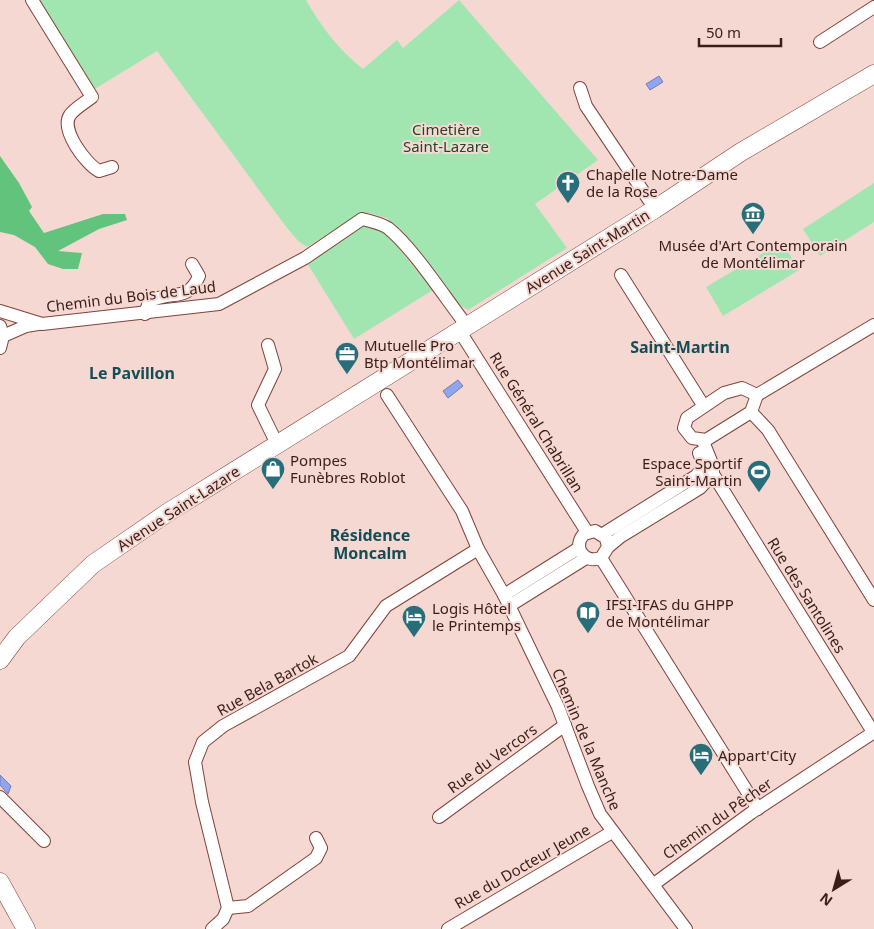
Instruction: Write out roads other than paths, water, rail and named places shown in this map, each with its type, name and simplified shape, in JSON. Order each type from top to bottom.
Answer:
[{"type":"main road","name":"Avenue Saint-Martin","points":[[382,388],[463,328],[873,71]]},
{"type":"main road","name":"Avenue Saint-Lazare","points":[[0,660],[17,637],[93,564],[167,513],[277,444],[382,388]]},
{"type":"main road","points":[[0,882],[26,929]]},
{"type":"street","points":[[32,0],[92,97],[70,115],[67,126],[71,139],[92,167],[99,171],[112,166]]},
{"type":"street","points":[[820,42],[874,7]]},
{"type":"street","points":[[580,88],[586,106],[655,209]]},
{"type":"street","name":"Chemin du Bois de Laud","points":[[0,311],[42,324],[145,314],[219,304],[304,258],[362,219],[377,222],[388,229],[412,255],[463,328]]},
{"type":"street","points":[[145,314],[148,302],[158,296],[179,296],[194,287],[199,276],[192,264]]},
{"type":"street","points":[[621,275],[703,405]]},
{"type":"street","points":[[1,337],[26,326],[42,324]]},
{"type":"street","points":[[692,438],[706,440],[751,412],[757,395],[874,325]]},
{"type":"street","name":"Rue Général Chabrillan","points":[[463,328],[587,532]]},
{"type":"street","points":[[268,344],[275,369],[258,405],[277,444]]},
{"type":"street","name":"Chemin de la Manche","points":[[382,388],[462,511],[478,549],[506,600],[558,707],[593,800],[612,832],[654,884],[686,929]]},
{"type":"street","points":[[603,534],[691,480],[702,470],[703,460],[692,438],[684,428],[687,418],[703,405],[737,388],[757,395]]},
{"type":"street","points":[[751,412],[768,430],[874,600]]},
{"type":"street","name":"Rue des Santolines","points":[[706,440],[704,444],[713,466],[713,474],[874,732]]},
{"type":"street","points":[[582,553],[593,560],[630,531],[700,488],[713,474]]},
{"type":"street","points":[[582,553],[581,538],[587,532],[595,531],[603,534]]},
{"type":"street","points":[[603,534],[604,553],[758,809]]},
{"type":"street","name":"Rue Bela Bartok","points":[[228,908],[202,802],[195,762],[203,742],[222,726],[349,656],[386,606],[478,549]]},
{"type":"street","points":[[506,600],[582,553]]},
{"type":"street","name":"Rue du Vercors","points":[[439,817],[565,725]]},
{"type":"street","name":"Chemin du Pêcher","points":[[654,884],[672,868],[874,732]]},
{"type":"street","points":[[0,797],[44,841]]},
{"type":"street","name":"Rue du Docteur Jeune","points":[[448,929],[612,832]]},
{"type":"street","points":[[212,929],[223,919],[228,908],[248,906],[316,858],[321,848],[316,838]]},
{"type":"water","points":[[659,76],[663,82],[650,90],[646,84]]},
{"type":"water","points":[[458,380],[463,386],[448,398],[443,391]]},
{"type":"water","points":[[0,775],[11,786],[8,794],[0,785]]},
{"type":"place","name":"Chapelle Notre-Dame de la Rose","points":[[568,204]]},
{"type":"place","name":"Musée d'Art Contemporain de Montélimar","points":[[753,235]]},
{"type":"place","name":"Mutuelle Pro Btp Montélimar","points":[[347,375]]},
{"type":"place","name":"Pompes Funèbres Roblot","points":[[273,490]]},
{"type":"place","name":"Espace Sportif Saint-Martin","points":[[759,493]]},
{"type":"place","name":"IFSI-IFAS du GHPP de Montélimar","points":[[588,634]]},
{"type":"place","name":"Logis Hôtel le Printemps","points":[[414,638]]},
{"type":"place","name":"Appart'City","points":[[701,776]]},
{"type":"district","name":"Saint-Martin","points":[[680,347]]},
{"type":"district","name":"Le Pavillon","points":[[132,373]]},
{"type":"district","name":"Résidence Moncalm","points":[[370,544]]},
{"type":"park label","name":"Cimetière Saint-Lazare","points":[[446,138]]}]
